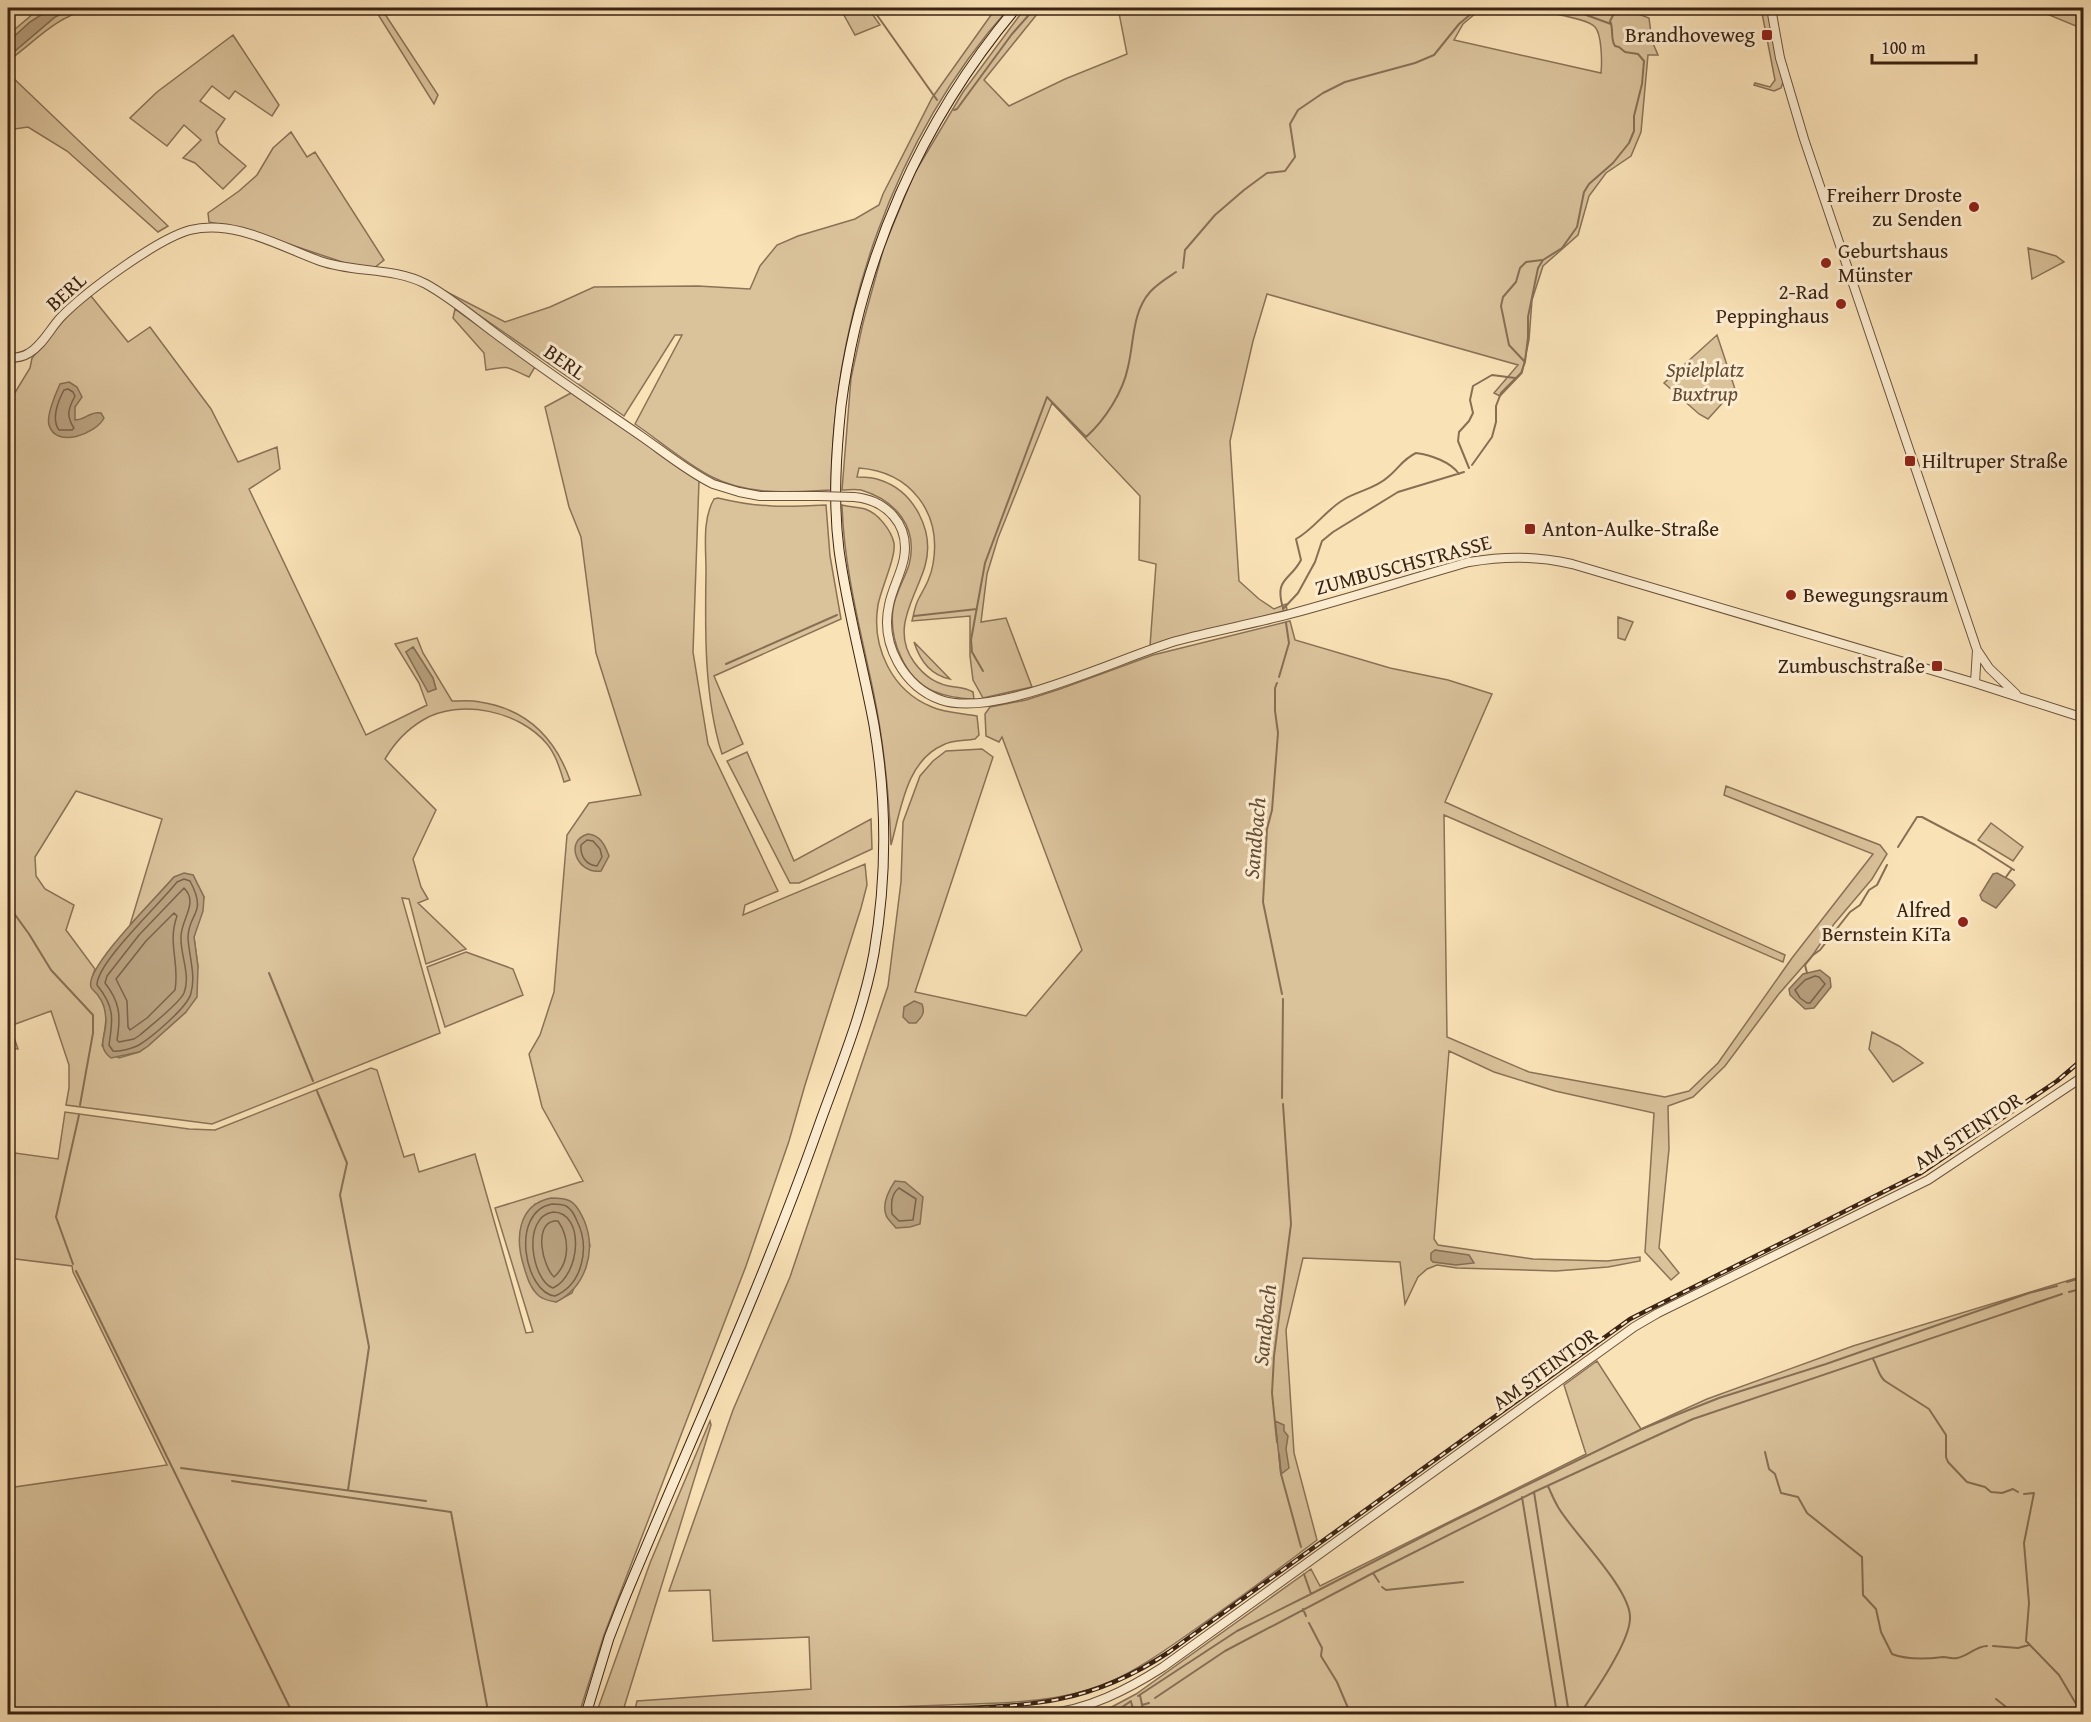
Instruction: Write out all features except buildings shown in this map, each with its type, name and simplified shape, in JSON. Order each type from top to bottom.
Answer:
[{"type":"main road","points":[[587,1712],[623,1602],[756,1293],[864,999],[874,952],[882,893],[884,814],[874,726],[848,608],[839,546],[836,471],[846,372],[860,307],[874,260],[908,175],[920,150],[960,83],[998,29],[1016,8]]},
{"type":"street","points":[[1772,8],[1780,58],[1804,139],[1977,650],[1975,683],[2084,718]]},
{"type":"street","name":"BERL","points":[[8,358],[17,358],[29,353],[63,315],[101,284],[166,240],[203,228],[231,229],[273,242],[322,262],[407,277],[424,283],[445,295],[547,372],[712,484],[760,496],[871,499],[886,507],[896,519],[904,535],[904,557],[888,607],[887,626],[890,643],[898,662],[909,678],[931,695],[955,703],[980,703]]},
{"type":"street","name":"ZUMBUSCHSTRASSE","points":[[980,703],[1071,679],[1150,649],[1178,641],[1311,608],[1469,562],[1515,556],[1572,564],[1975,683]]},
{"type":"street","points":[[1977,650],[1989,668],[2020,697]]},
{"type":"street","name":"AM STEINTOR","points":[[1045,1714],[1101,1701],[1132,1687],[1163,1667],[1634,1327],[1928,1180],[2084,1076]]},
{"type":"green space","points":[[40,8],[52,8],[30,22],[8,42],[8,35]]},
{"type":"green space","points":[[73,8],[91,8],[78,12],[46,30],[8,61],[8,57],[55,17]]},
{"type":"green space","points":[[374,8],[381,8],[438,95],[434,104]]},
{"type":"green space","points":[[840,8],[868,8],[880,25],[855,35]]},
{"type":"green space","points":[[996,8],[1009,8],[968,59],[933,114],[902,172],[877,233],[858,296],[843,360],[834,425],[831,490],[755,490],[726,483],[692,465],[635,424],[682,335],[675,335],[624,416],[443,290],[505,322],[550,307],[594,287],[698,286],[750,289],[760,266],[777,245],[798,236],[855,219],[879,205],[932,98]]},
{"type":"green space","points":[[1025,8],[1042,8],[984,80],[1009,106],[1065,79],[1127,54],[1118,8],[1482,8],[1463,24],[1454,40],[1601,73],[1600,42],[1595,27],[1579,20],[1546,12],[1547,8],[1622,8],[1649,18],[1652,41],[1658,55],[1648,55],[1641,132],[1631,156],[1606,173],[1589,196],[1578,235],[1543,266],[1532,300],[1529,340],[1522,373],[1500,396],[1494,393],[1518,365],[1267,294],[1253,341],[1230,441],[1239,581],[1274,609],[1286,604],[1287,610],[1150,646],[1156,564],[1139,560],[1140,496],[1052,403],[998,538],[987,574],[981,622],[1006,618],[1032,687],[983,698],[973,680],[970,656],[970,616],[912,621],[916,603],[929,578],[933,564],[935,545],[933,528],[927,512],[919,498],[908,487],[877,471],[859,468],[857,477],[875,478],[892,485],[903,493],[919,514],[924,526],[927,553],[921,578],[907,613],[904,637],[907,650],[927,676],[943,684],[973,692],[974,699],[948,696],[933,691],[914,677],[907,667],[896,645],[892,621],[894,603],[909,565],[911,551],[907,527],[902,517],[884,501],[861,490],[842,490],[851,378],[884,247],[914,174],[963,92]]},
{"type":"green space","points":[[1761,8],[1768,8],[1783,82],[1781,88],[1774,91],[1754,85],[1755,83],[1770,87],[1775,80]]},
{"type":"green space","points":[[2036,8],[2083,8],[2083,29],[2037,10]]},
{"type":"green space","points":[[233,35],[279,105],[272,116],[235,91],[229,99],[212,86],[200,101],[225,119],[216,132],[219,143],[246,166],[223,189],[195,163],[183,158],[201,140],[184,125],[167,146],[130,118],[157,92]]},
{"type":"green space","points":[[8,73],[168,226],[158,232],[67,151],[28,127],[8,130]]},
{"type":"green space","points":[[291,132],[307,157],[315,152],[384,260],[374,268],[351,265],[253,232],[209,222],[208,213],[257,175],[273,148]]},
{"type":"green space","points":[[2028,248],[2056,256],[2064,262],[2032,279]]},
{"type":"green space","points":[[91,296],[128,342],[150,327],[211,409],[238,462],[277,447],[280,469],[249,489],[366,735],[427,705],[419,683],[395,644],[417,638],[423,653],[452,701],[473,701],[496,706],[525,719],[537,728],[556,751],[570,780],[564,782],[555,757],[547,744],[535,733],[521,723],[489,711],[471,709],[438,713],[406,732],[385,759],[436,810],[413,859],[421,887],[428,899],[418,903],[466,949],[426,964],[409,899],[402,898],[440,1033],[212,1124],[66,1105],[69,1065],[51,1011],[10,1026],[18,1049],[8,1048],[8,654],[13,641],[8,639],[8,404],[30,368],[32,358],[73,309]],"holes":[[[413,647],[433,678],[436,689],[428,691],[406,652]],[[76,791],[162,819],[130,925],[174,877],[193,875],[204,897],[194,937],[198,967],[186,1012],[148,1046],[139,1052],[119,1058],[102,1046],[106,1012],[103,1001],[92,987],[95,969],[66,930],[74,905],[45,889],[36,876],[35,857]]]},
{"type":"green space","points":[[455,309],[535,367],[529,377],[508,368],[486,370],[484,353],[453,318]]},
{"type":"green space","name":"Spielplatz Buxtrup","points":[[1717,335],[1735,389],[1708,419],[1699,414],[1664,383]]},
{"type":"green space","points":[[571,393],[699,481],[693,652],[708,744],[778,891],[745,905],[743,915],[865,864],[867,885],[789,1141],[746,1266],[604,1635],[579,1714],[8,1714],[8,1488],[167,1465],[72,1266],[8,1258],[8,1152],[58,1159],[65,1112],[189,1129],[215,1130],[371,1068],[377,1070],[404,1157],[414,1154],[419,1172],[475,1154],[526,1333],[533,1332],[495,1208],[583,1181],[542,1107],[529,1054],[540,1035],[554,992],[567,835],[589,803],[641,795],[596,653],[581,537],[569,507],[545,407]],"holes":[[[535,1204],[580,1214],[590,1246],[572,1293],[556,1302],[533,1289],[522,1256],[523,1223]]]},
{"type":"green space","points":[[714,499],[746,504],[772,506],[826,505],[830,556],[841,619],[714,676],[743,744],[722,754],[712,710],[706,640],[706,525],[710,507]]},
{"type":"green space","points":[[842,505],[865,509],[875,514],[887,528],[894,543],[893,557],[878,605],[877,621],[881,652],[895,679],[918,700],[932,707],[977,716],[979,735],[975,739],[947,743],[931,752],[913,774],[902,802],[891,845],[881,732],[850,577]]},
{"type":"green space","points":[[1618,617],[1633,622],[1625,640],[1618,638]]},
{"type":"green space","points":[[1290,621],[1295,640],[1390,668],[1448,680],[1492,694],[1445,802],[1785,955],[1783,962],[1444,815],[1447,1037],[1529,1072],[1665,1097],[1689,1091],[1718,1063],[1792,958],[1873,854],[1724,795],[1726,786],[1880,845],[1887,854],[1872,879],[1834,924],[1812,956],[1778,995],[1725,1066],[1693,1097],[1668,1106],[1669,1149],[1659,1248],[1679,1273],[1671,1280],[1645,1252],[1654,1113],[1555,1091],[1494,1072],[1449,1051],[1434,1239],[1438,1245],[1533,1259],[1607,1261],[1640,1257],[1640,1261],[1608,1267],[1556,1271],[1457,1268],[1437,1265],[1427,1269],[1418,1277],[1405,1304],[1400,1262],[1303,1258],[1286,1330],[1294,1453],[1317,1540],[1152,1658],[1108,1683],[1082,1692],[1000,1703],[705,1714],[634,1714],[637,1701],[811,1689],[809,1637],[713,1641],[710,1590],[669,1591],[733,1410],[790,1277],[888,986],[901,882],[903,822],[920,776],[933,761],[946,751],[982,749],[993,757],[915,992],[1026,1016],[1082,950],[1002,737],[999,742],[986,736],[985,714],[990,707],[1026,700],[1153,655]]},
{"type":"green space","points":[[914,642],[950,679],[931,671],[919,655]]},
{"type":"green space","points":[[747,752],[794,861],[871,819],[872,849],[799,883],[790,883],[727,761]]},
{"type":"green space","points":[[1991,823],[2023,847],[2013,861],[1978,840]]},
{"type":"green space","points":[[466,952],[513,969],[523,995],[445,1027],[427,967]]},
{"type":"green space","points":[[1872,1032],[1899,1046],[1923,1063],[1893,1082],[1869,1049]]},
{"type":"green space","points":[[2083,1276],[2083,1714],[1093,1714],[1106,1710],[1136,1694],[1311,1569],[1320,1586],[1586,1454],[1564,1385],[1597,1361],[1641,1429],[1707,1399],[1853,1346]]},
{"type":"green space","points":[[710,1421],[711,1425],[622,1714],[596,1714],[650,1563]]},
{"type":"water","points":[[52,8],[73,8],[55,17],[8,57],[8,42],[30,22]]},
{"type":"water","points":[[69,382],[77,387],[82,397],[75,407],[75,420],[97,413],[101,413],[104,418],[100,424],[85,434],[67,438],[53,432],[48,421],[60,384]]},
{"type":"water","points":[[413,647],[433,678],[436,689],[428,692],[406,652]]},
{"type":"water","points":[[588,834],[602,841],[609,856],[601,871],[586,868],[576,857],[576,843]]},
{"type":"water","points":[[184,873],[193,875],[204,897],[203,911],[194,937],[198,967],[197,997],[186,1012],[148,1046],[139,1052],[111,1058],[106,1054],[103,1045],[106,1026],[104,1006],[91,987],[92,978],[110,948],[174,877]]},
{"type":"water","points":[[1997,873],[2015,885],[1996,908],[1982,900],[1980,895],[1993,874]]},
{"type":"water","points":[[1820,970],[1830,978],[1831,987],[1814,1008],[1805,1009],[1790,995],[1789,989],[1803,974]]},
{"type":"water","points":[[914,1001],[922,1004],[923,1012],[916,1023],[909,1023],[903,1017],[904,1007]]},
{"type":"water","points":[[895,1181],[905,1182],[923,1197],[920,1224],[896,1228],[887,1217],[885,1211],[888,1193]]},
{"type":"water","points":[[551,1198],[568,1200],[577,1207],[588,1232],[589,1244],[589,1256],[581,1278],[575,1287],[556,1302],[539,1296],[533,1290],[525,1271],[520,1245],[521,1225],[525,1216],[531,1208]]},
{"type":"water","points":[[1435,1250],[1469,1255],[1474,1263],[1456,1265],[1433,1262],[1431,1253]]},
{"type":"water","points":[[1275,1421],[1284,1425],[1284,1431],[1288,1436],[1286,1449],[1289,1468],[1281,1474]]},
{"type":"waterway","points":[[872,8],[937,100]]},
{"type":"waterway","points":[[954,110],[1012,34],[1035,8]]},
{"type":"waterway","points":[[1183,268],[1185,250],[1215,215],[1267,173],[1285,171],[1295,157],[1290,124],[1298,110],[1323,93],[1345,82],[1415,63],[1434,55],[1459,24],[1478,8]]},
{"type":"waterway","points":[[1567,8],[1611,24]]},
{"type":"waterway","name":"Sandbach","points":[[1472,465],[1492,437],[1496,422],[1496,406],[1501,393],[1521,373],[1525,362],[1528,317],[1538,268],[1543,260],[1562,248],[1577,227],[1584,192],[1589,184],[1613,163],[1629,143],[1634,131],[1634,116],[1642,84],[1644,61],[1638,54],[1625,52],[1615,46],[1610,21],[1617,8]]},
{"type":"waterway","name":"Sandbach","points":[[1525,362],[1509,345],[1501,306],[1503,297],[1516,282],[1520,268],[1526,262],[1542,260]]},
{"type":"waterway","points":[[983,671],[972,652],[971,640],[985,563],[1047,397],[1086,437],[1118,396],[1126,376],[1134,328],[1144,300],[1156,286],[1176,272]]},
{"type":"waterway","name":"Sandbach","points":[[1469,468],[1458,441],[1459,432],[1473,413],[1470,400],[1473,386],[1492,375],[1515,378]]},
{"type":"waterway","name":"Sandbach","points":[[1283,608],[1280,591],[1282,585],[1301,560],[1296,539],[1337,504],[1383,481],[1416,453],[1440,460],[1459,474]]},
{"type":"waterway","name":"Sandbach","points":[[1283,609],[1298,593],[1315,562],[1322,541],[1333,532],[1398,492],[1464,472]]},
{"type":"waterway","points":[[914,616],[977,609]]},
{"type":"waterway","points":[[726,664],[837,615]]},
{"type":"waterway","name":"Sandbach","points":[[1279,677],[1289,643],[1286,623]]},
{"type":"waterway","name":"Sandbach","points":[[1277,683],[1275,711],[1278,733],[1272,810],[1267,829],[1263,902],[1282,994]]},
{"type":"waterway","points":[[1898,847],[1917,817],[1922,817],[1975,845],[2014,870]]},
{"type":"waterway","points":[[1807,973],[1805,965],[1850,912],[1860,905],[1869,890],[1877,885],[1887,865]]},
{"type":"waterway","points":[[2006,877],[2011,870]]},
{"type":"waterway","points":[[8,905],[51,970],[93,1015],[93,1033],[80,1105]]},
{"type":"waterway","points":[[269,973],[313,1081]]},
{"type":"waterway","name":"Sandbach","points":[[1282,1098],[1283,999]]},
{"type":"waterway","points":[[317,1091],[347,1163],[340,1195],[369,1347],[348,1490]]},
{"type":"waterway","name":"Sandbach","points":[[1277,1442],[1272,1393],[1274,1356],[1291,1224],[1283,1104]]},
{"type":"waterway","points":[[73,1264],[56,1217],[79,1115]]},
{"type":"waterway","points":[[76,1271],[293,1714]]},
{"type":"waterway","points":[[2067,1282],[2084,1277]]},
{"type":"waterway","points":[[1311,1594],[1455,1520],[1642,1429],[1719,1398],[1826,1364],[2029,1293],[2057,1286]]},
{"type":"waterway","points":[[2069,1292],[2084,1288]]},
{"type":"waterway","points":[[1155,1698],[1225,1651],[1373,1573],[1534,1492],[1693,1419],[2062,1294]]},
{"type":"waterway","points":[[1873,1359],[1885,1381],[1929,1409],[1946,1435],[1948,1462],[1967,1482],[1985,1487],[1991,1492],[2002,1493],[2013,1489],[2018,1492]]},
{"type":"waterway","points":[[1765,1452],[1769,1469],[1775,1474],[1781,1493],[1798,1497],[1807,1513],[1862,1557],[1863,1595],[1876,1609],[1881,1632],[1892,1654],[1924,1659],[1955,1658],[1987,1646]]},
{"type":"waterway","name":"Sandbach","points":[[1279,1454],[1281,1474],[1301,1547]]},
{"type":"waterway","points":[[181,1468],[426,1501]]},
{"type":"waterway","points":[[232,1481],[451,1512],[488,1711]]},
{"type":"waterway","points":[[1548,1486],[1565,1518],[1612,1577],[1628,1606],[1630,1618],[1618,1653],[1581,1712],[1582,1714]]},
{"type":"waterway","points":[[1534,1492],[1569,1714]]},
{"type":"waterway","points":[[2024,1494],[2034,1493],[2024,1543],[2029,1603],[2026,1641],[2059,1675],[2082,1714]]},
{"type":"waterway","points":[[1522,1497],[1557,1714]]},
{"type":"waterway","points":[[1373,1573],[1379,1582]]},
{"type":"waterway","name":"Sandbach","points":[[1138,1696],[1237,1631],[1311,1594],[1304,1574]]},
{"type":"waterway","points":[[1382,1587],[1386,1590],[1463,1582]]},
{"type":"waterway","points":[[1303,1609],[1306,1616]]},
{"type":"waterway","points":[[1309,1623],[1322,1648],[1321,1656],[1337,1682],[1348,1708],[1348,1714]]},
{"type":"waterway","points":[[1993,1646],[2018,1648],[2029,1645]]},
{"type":"waterway","points":[[1140,1695],[1142,1705],[1149,1703]]},
{"type":"waterway","points":[[1996,1699],[2015,1714]]},
{"type":"waterway","name":"Sandbach","points":[[1112,1714],[1131,1701]]},
{"type":"waterway","points":[[1130,1714],[1134,1712],[1131,1702]]},
{"type":"waterway","points":[[1142,1705],[1144,1714]]},
{"type":"railway","points":[[800,1714],[1030,1704],[1085,1693],[1140,1670],[1169,1652],[1630,1319],[1921,1173],[2057,1081],[2084,1058]]},
{"type":"place","name":"Brandhoveweg","points":[[1767,35]]},
{"type":"place","name":"Freiherr Droste zu Senden","points":[[1974,207]]},
{"type":"place","name":"Geburtshaus Münster","points":[[1826,263]]},
{"type":"place","name":"2-Rad Peppinghaus","points":[[1841,304]]},
{"type":"place","name":"Hiltruper Straße","points":[[1910,461]]},
{"type":"place","name":"Anton-Aulke-Straße","points":[[1530,529]]},
{"type":"place","name":"Bewegungsraum","points":[[1791,595]]},
{"type":"place","name":"Zumbuschstraße","points":[[1937,666]]},
{"type":"place","name":"Alfred Bernstein KiTa","points":[[1963,922]]}]
